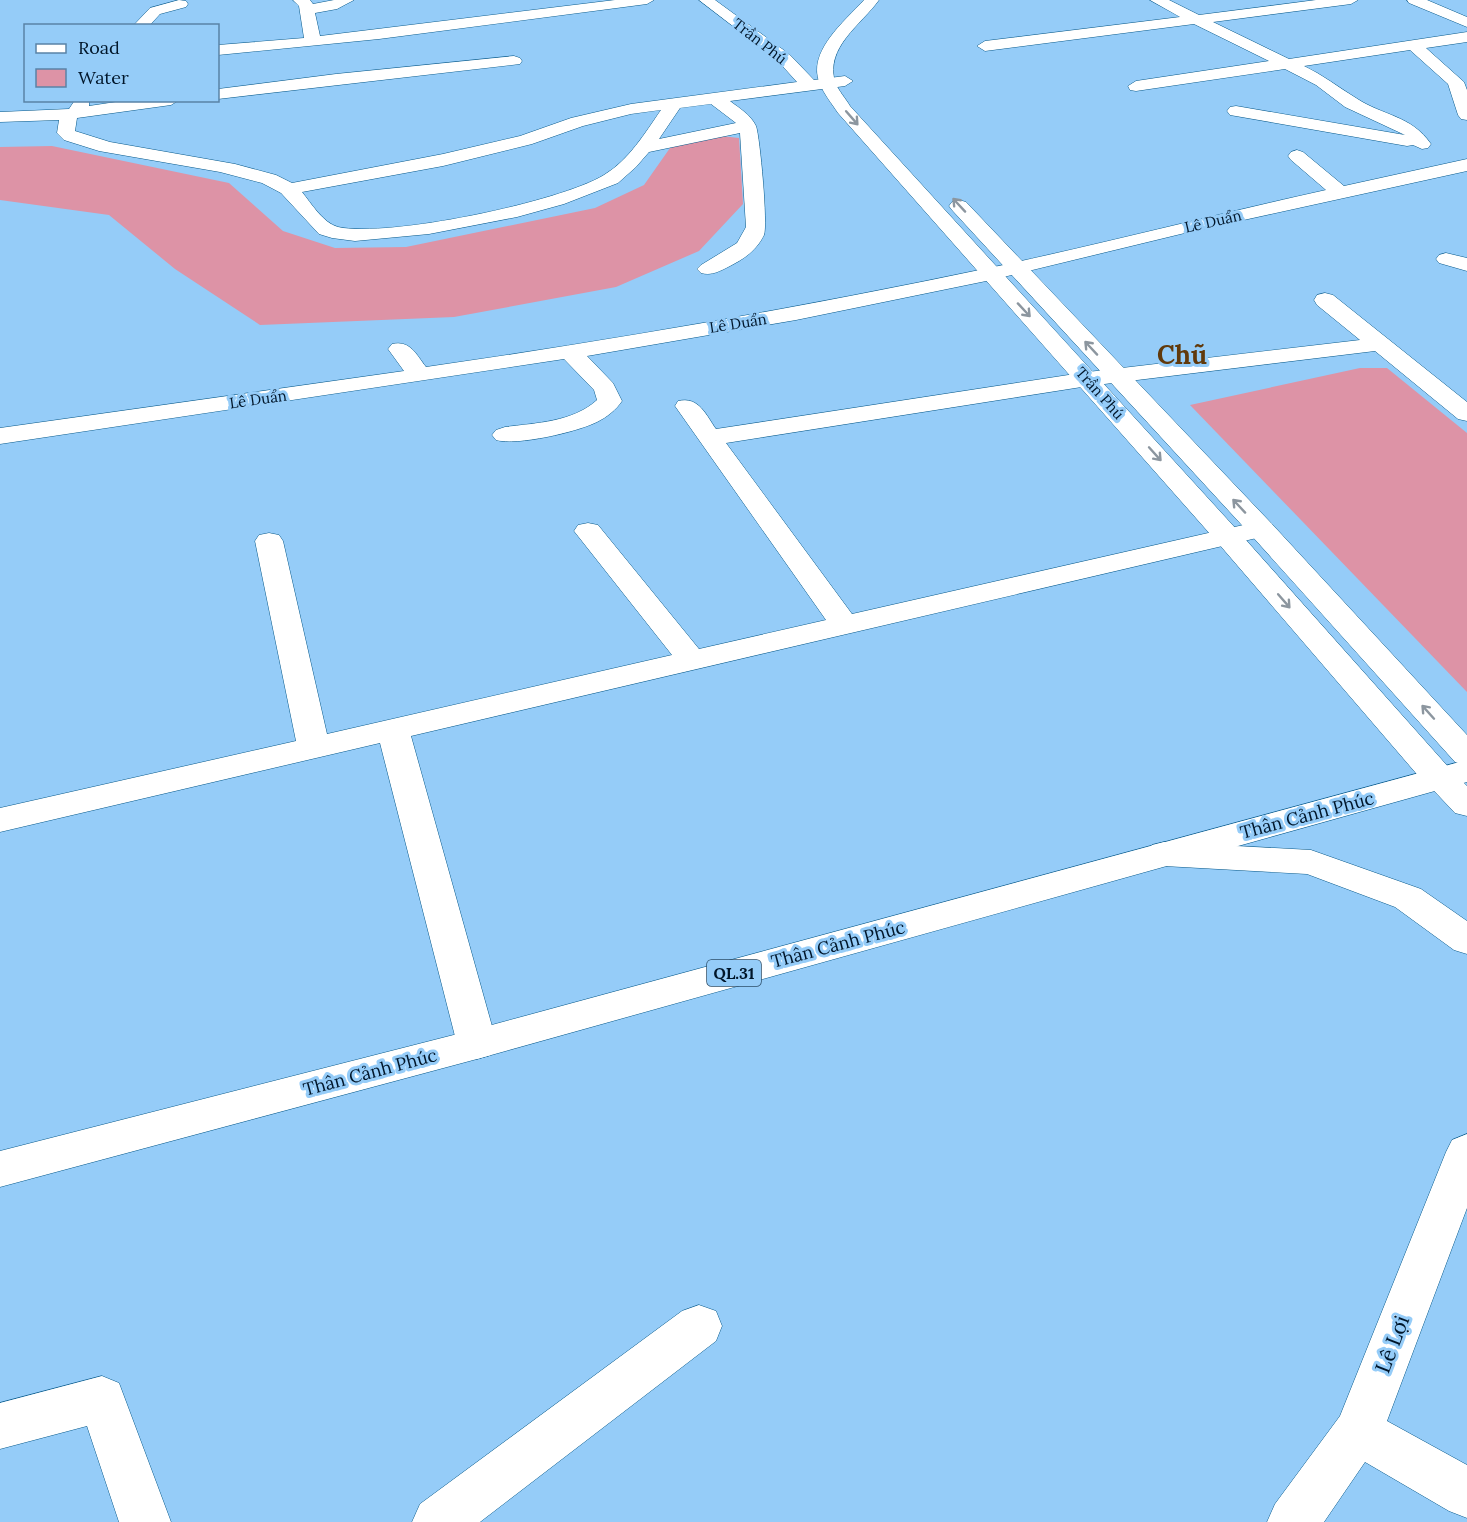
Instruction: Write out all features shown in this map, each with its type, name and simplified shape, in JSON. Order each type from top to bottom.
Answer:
[{"type":"main road","points":[[300,0],[313,9],[332,6],[347,0]]},
{"type":"main road","points":[[219,50],[313,42],[647,0]]},
{"type":"main road","name":"Trần Phú","points":[[706,0],[783,57],[831,74],[1017,268],[1261,529],[1458,768]]},
{"type":"main road","points":[[831,74],[836,39],[872,0]]},
{"type":"main road","points":[[289,189],[443,160],[526,140],[598,116],[716,98],[831,74],[856,39],[897,0]]},
{"type":"main road","points":[[1158,0],[1322,81],[1352,103],[1409,129],[1422,144]]},
{"type":"main road","points":[[985,46],[1351,0]]},
{"type":"main road","points":[[1414,0],[1467,22]]},
{"type":"main road","points":[[142,24],[155,11],[182,4]]},
{"type":"main road","points":[[313,9],[313,42]]},
{"type":"main road","points":[[376,17],[390,33]]},
{"type":"main road","points":[[1136,86],[1467,38]]},
{"type":"main road","points":[[1414,45],[1456,82],[1467,115]]},
{"type":"main road","points":[[783,57],[831,74]]},
{"type":"main road","points":[[219,94],[336,79],[514,61]]},
{"type":"main road","name":"Trần Phú","points":[[831,74],[852,118],[1228,537],[1458,768]]},
{"type":"main road","points":[[708,269],[740,252],[754,234],[749,133],[747,126],[738,116],[716,98]]},
{"type":"main road","points":[[0,117],[150,102]]},
{"type":"main road","points":[[76,109],[66,133],[76,139],[121,150],[264,177],[289,189],[303,208],[329,232],[352,236],[392,234],[518,210],[577,194],[610,181],[643,148],[675,103]]},
{"type":"main road","points":[[1236,111],[1422,144],[1467,157]]},
{"type":"main road","points":[[643,148],[747,126]]},
{"type":"main road","points":[[1297,156],[1341,193]]},
{"type":"main road","name":"Lê Duẩn","points":[[0,436],[420,375],[796,313],[991,274],[1189,226],[1467,165]]},
{"type":"main road","points":[[1446,259],[1467,265]]},
{"type":"main road","points":[[1325,300],[1467,414]]},
{"type":"main road","points":[[709,438],[1088,379],[1372,345]]},
{"type":"main road","points":[[400,349],[420,375]]},
{"type":"main road","points":[[505,435],[577,421],[597,413],[610,401],[605,388],[569,351]]},
{"type":"main road","points":[[687,406],[845,626]]},
{"type":"main road","points":[[0,820],[1261,529]]},
{"type":"main road","points":[[588,531],[693,661]]},
{"type":"main road","points":[[269,541],[314,748]]},
{"type":"main road","points":[[393,730],[477,1044]]},
{"type":"main road","points":[[1458,768],[1467,805]]},
{"type":"main road","name":"Thân Cảnh Phúc","points":[[0,1169],[477,1044],[1164,854],[1458,768]]},
{"type":"main road","points":[[1164,854],[1311,862],[1408,898],[1467,940]]},
{"type":"main road","name":"Lê Lợi","points":[[1293,1522],[1358,1431],[1467,1152]]},
{"type":"main road","points":[[438,1522],[699,1326]]},
{"type":"main road","points":[[0,1426],[102,1399],[145,1522]]},
{"type":"main road","points":[[1358,1431],[1467,1493]]},
{"type":"water","points":[[721,136],[739,138],[743,204],[699,251],[616,287],[454,317],[260,325],[175,269],[109,215],[0,200],[0,147],[52,146],[229,183],[283,231],[335,248],[406,247],[595,208],[644,185],[670,148],[682,143]]},
{"type":"water","points":[[1360,368],[1387,368],[1467,433],[1467,692],[1190,405]]},
{"type":"district","name":"Chũ","points":[[1182,354]]}]
